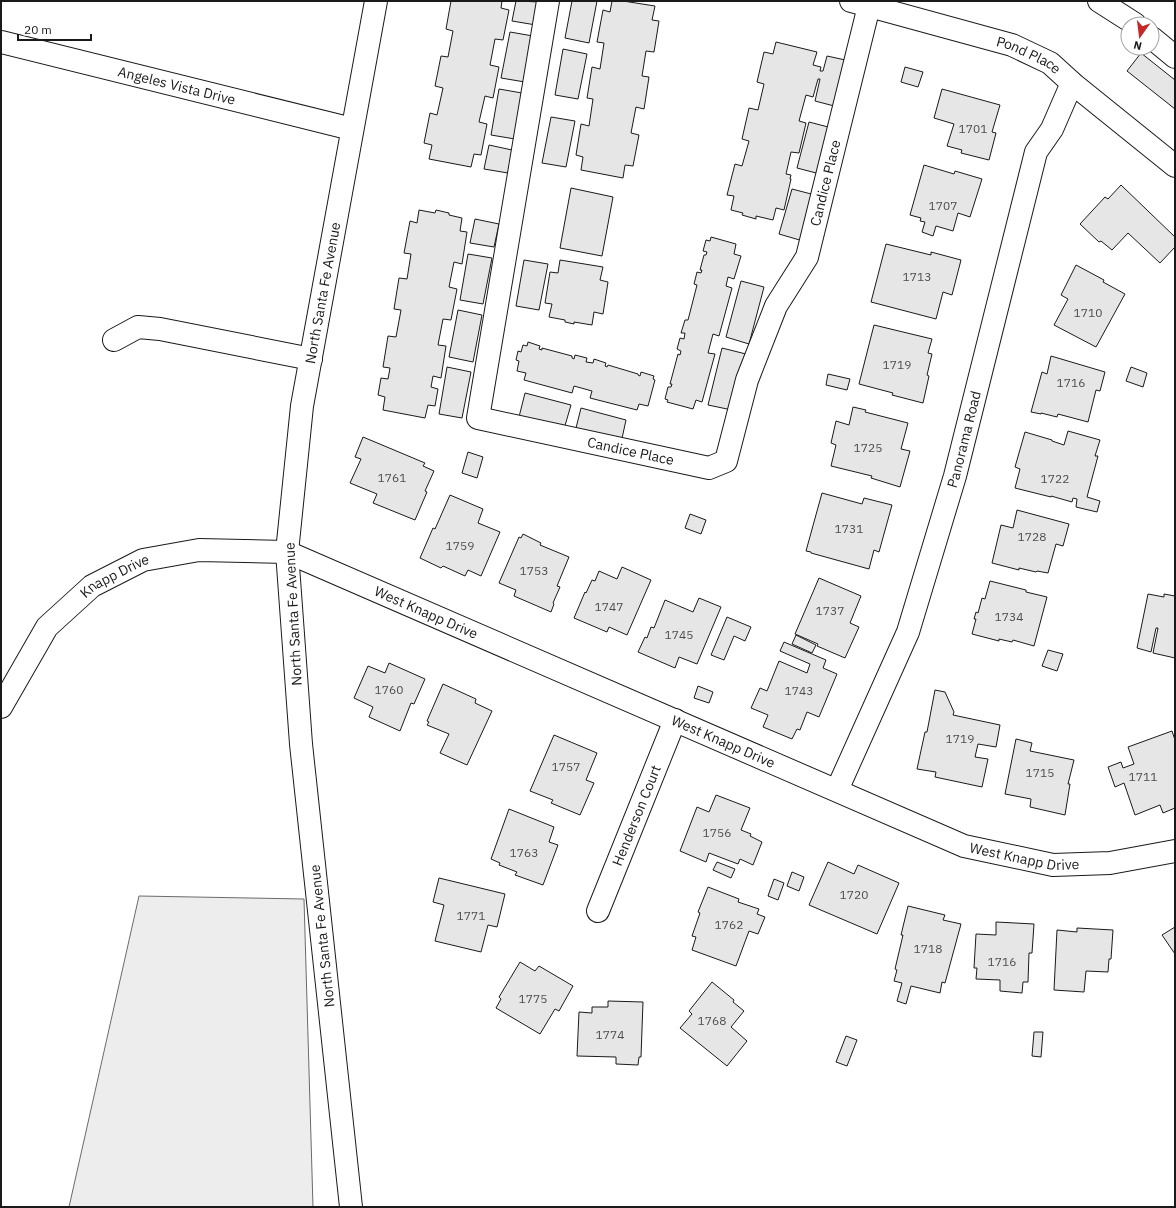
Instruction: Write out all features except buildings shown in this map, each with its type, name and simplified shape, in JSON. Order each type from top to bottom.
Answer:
[{"type":"street","name":"North Santa Fe Avenue","points":[[351,1207],[301,744],[287,552],[302,406],[376,1]]},
{"type":"street","name":"Candice Place","points":[[548,1],[478,418],[709,468],[726,461],[747,380],[776,306],[807,257],[860,3]]},
{"type":"street","points":[[1099,1],[1122,16]]},
{"type":"street","name":"Pond Place","points":[[860,3],[1012,45],[1050,63],[1072,83],[1175,166]]},
{"type":"street","name":"Angeles Vista Drive","points":[[1,42],[352,129]]},
{"type":"street","points":[[1160,45],[1175,57]]},
{"type":"street","name":"Panorama Road","points":[[836,790],[908,632],[955,476],[1036,152],[1052,129],[1072,83]]},
{"type":"street","points":[[114,340],[138,328],[160,329],[311,359]]},
{"type":"street","name":"Knapp Drive","points":[[1,707],[47,627],[92,586],[144,560],[199,550],[287,552]]},
{"type":"street","name":"West Knapp Drive","points":[[287,552],[964,846],[1053,865],[1110,863],[1175,851]]},
{"type":"street","name":"Henderson Court","points":[[598,911],[675,720]]},
{"type":"shaded area","points":[[139,896],[304,899],[313,1207],[69,1207]]}]
